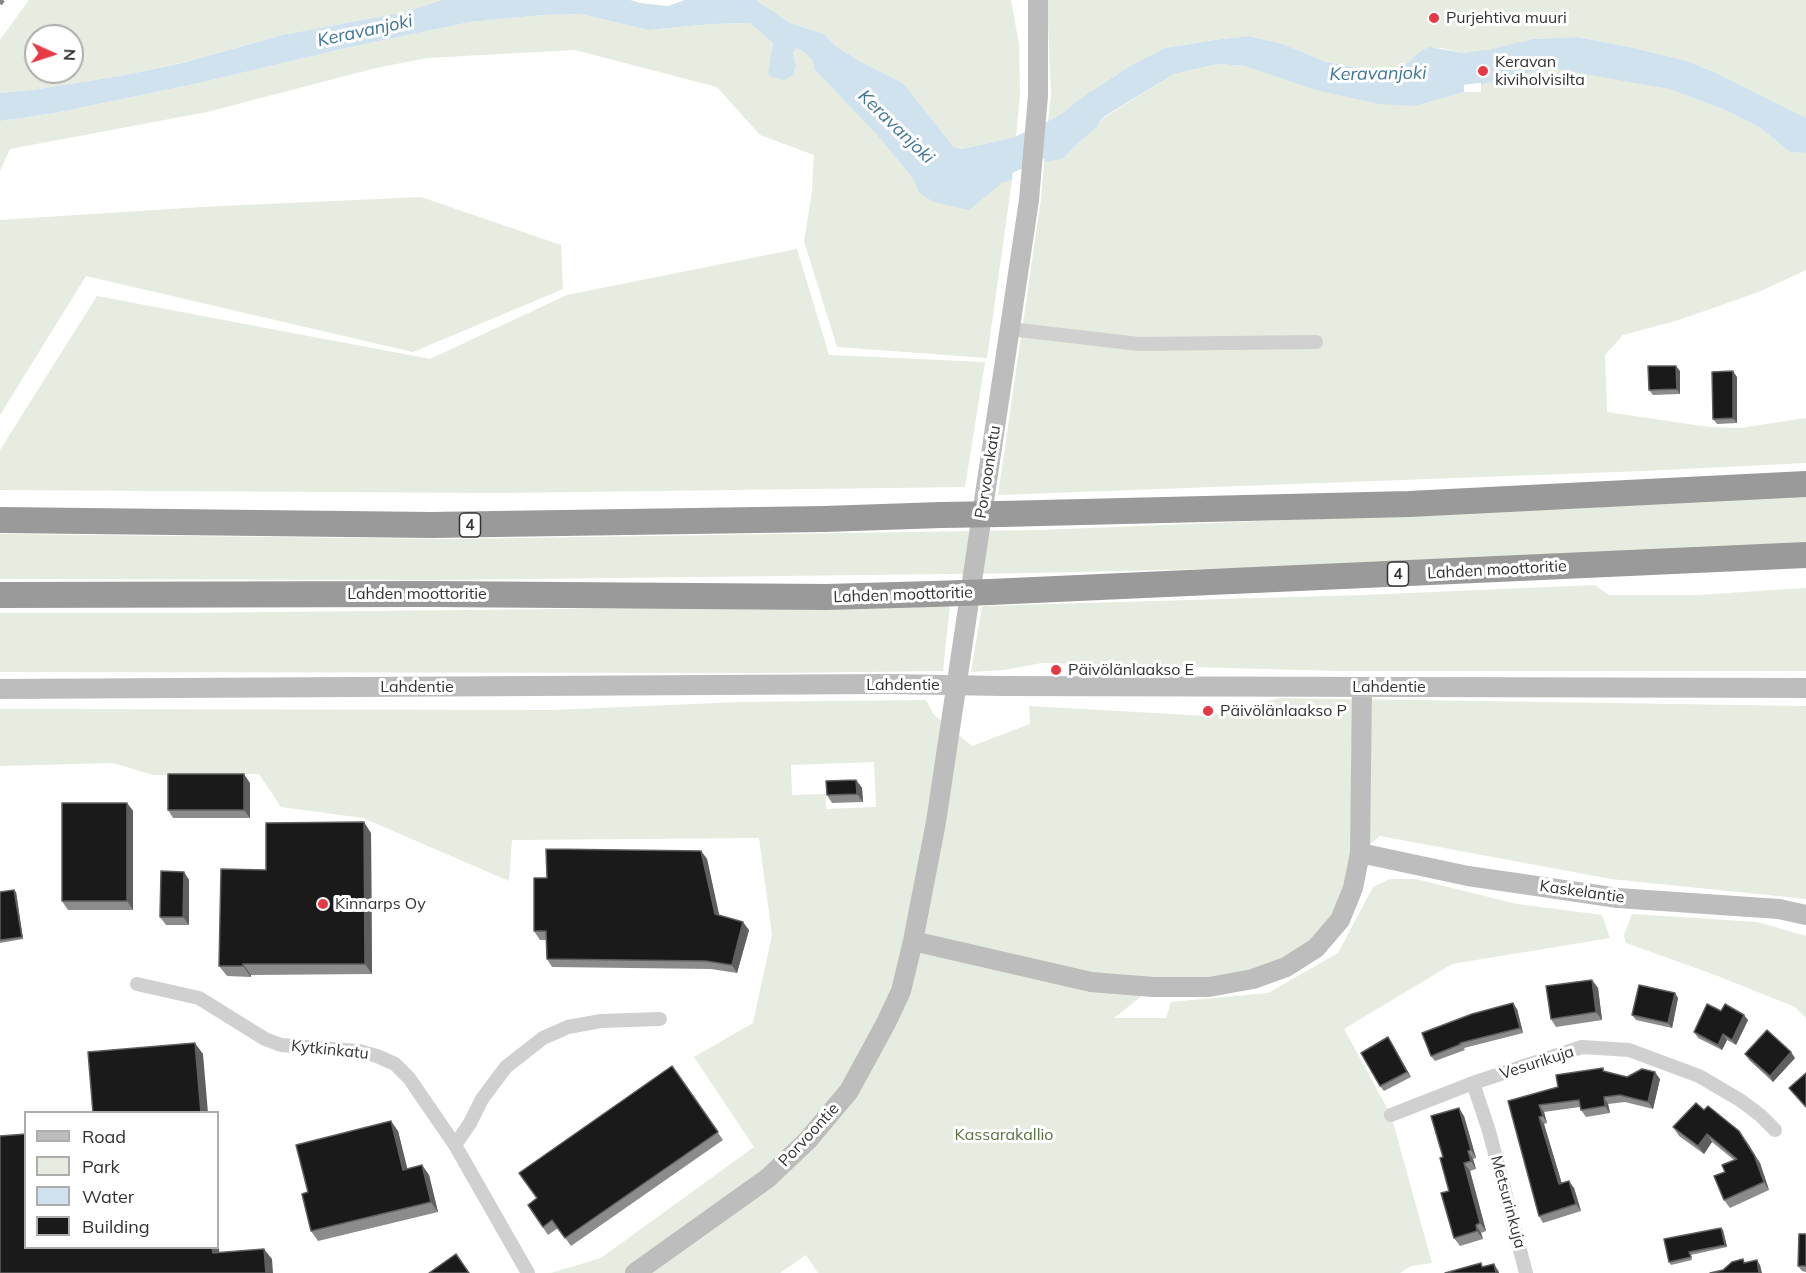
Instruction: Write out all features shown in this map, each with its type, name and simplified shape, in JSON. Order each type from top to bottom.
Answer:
[{"type":"highway","name":"4","points":[[0,520],[431,525],[824,519],[1409,504],[1806,484]]},
{"type":"highway","name":"Lahden moottoritie","points":[[0,595],[442,594],[826,597],[990,592],[1806,555]]},
{"type":"main road","name":"Porvoonkatu","points":[[913,941],[939,802],[1029,200],[1038,96],[1038,0]]},
{"type":"main road","name":"Lahdentie","points":[[0,689],[889,684],[1806,688]]},
{"type":"main road","points":[[913,941],[1091,982],[1153,987],[1209,987],[1253,979],[1286,967],[1316,948],[1340,920],[1353,888],[1360,853],[1362,687]]},
{"type":"main road","name":"Kaskelantie","points":[[1360,853],[1468,876],[1618,898],[1779,909],[1806,915]]},
{"type":"main road","name":"Porvoontie","points":[[635,1273],[768,1178],[808,1140],[849,1090],[886,1023],[901,991],[913,941]]},
{"type":"street","points":[[1010,329],[1139,344],[1316,342]]},
{"type":"street","name":"Kytkinkatu","points":[[137,984],[199,998],[265,1039],[281,1045],[359,1051],[395,1064],[410,1078],[454,1145],[528,1273]]},
{"type":"street","points":[[454,1145],[470,1123],[482,1099],[506,1067],[543,1038],[568,1027],[590,1023],[660,1019]]},
{"type":"street","name":"Vesurikuja","points":[[1391,1115],[1473,1083],[1582,1047],[1629,1050],[1699,1076],[1740,1100],[1775,1130]]},
{"type":"street","name":"Metsurinkuja","points":[[1473,1083],[1489,1131],[1526,1273]]},
{"type":"green space","points":[[29,0],[442,0],[405,12],[282,35],[181,63],[84,82],[84,24],[24,24],[24,84],[70,84],[0,93],[0,40]]},
{"type":"green space","points":[[756,0],[1011,0],[1019,44],[1020,94],[1016,137],[962,149],[954,147],[903,83],[837,47],[824,34],[790,23]]},
{"type":"green space","points":[[1047,0],[1806,0],[1806,118],[1687,61],[1577,37],[1532,39],[1481,55],[1481,51],[1464,53],[1441,48],[1419,52],[1398,69],[1358,68],[1326,62],[1283,44],[1249,36],[1165,48],[1130,66],[1048,121],[1051,95]]},
{"type":"green space","points":[[581,14],[648,30],[750,23],[796,66],[793,53],[796,48],[813,61],[814,69],[876,134],[912,177],[919,193],[1012,180],[987,358],[837,347],[804,241],[812,192],[814,155],[760,135],[717,87],[575,50],[427,58],[376,68],[207,112],[10,149],[0,171],[0,121],[55,113],[199,83],[346,48],[470,22]]},
{"type":"green space","points":[[1218,64],[1245,66],[1415,106],[1464,92],[1481,92],[1481,85],[1505,77],[1551,68],[1669,89],[1725,110],[1759,127],[1790,152],[1806,153],[1806,270],[1761,291],[1679,320],[1623,335],[1605,355],[1607,412],[1709,427],[1740,428],[1806,418],[1806,463],[998,495],[1041,199],[1044,162],[1062,158],[1105,117],[1174,74]]},
{"type":"green space","points":[[421,197],[561,245],[563,289],[413,352],[86,276],[0,415],[0,220],[201,207]]},
{"type":"green space","points":[[797,249],[829,355],[985,362],[965,487],[499,493],[0,490],[0,450],[97,296],[430,359],[567,295]]},
{"type":"green space","points":[[1806,496],[1806,542],[1698,549],[1289,567],[1032,573],[442,580],[0,579],[0,534],[455,539],[1040,530],[1585,508]]},
{"type":"green space","points":[[1595,585],[1609,595],[1697,595],[1806,588],[1806,671],[1340,671],[1042,663],[1004,670],[971,672],[982,606],[1363,595]]},
{"type":"green space","points":[[950,605],[943,671],[777,673],[0,672],[0,613]]},
{"type":"green space","name":"Kassarakallio","points":[[1280,698],[1806,706],[1806,899],[1611,879],[1380,836],[1360,853],[1340,920],[1286,967],[1153,987],[1114,1018],[1166,1018],[1171,1002],[1268,993],[1338,953],[1373,887],[1390,879],[1416,879],[1517,904],[1602,915],[1610,938],[1452,964],[1344,1029],[1391,1115],[1432,1263],[1411,1266],[1400,1273],[818,1273],[806,1255],[780,1273],[551,1273],[601,1258],[754,1147],[694,1057],[753,1023],[772,935],[759,838],[512,840],[509,881],[363,818],[281,807],[259,774],[153,775],[113,763],[0,766],[0,709],[553,710],[741,702],[926,700],[934,715],[972,746],[1030,724],[1029,706],[1208,716]],"holes":[[[874,762],[876,807],[826,809],[826,794],[792,795],[791,765]]]},
{"type":"green space","points":[[1632,914],[1757,922],[1806,936],[1806,1018],[1795,1007],[1626,943],[1624,935]]},
{"type":"water","points":[[442,0],[630,0],[668,6],[685,0],[756,0],[790,23],[824,34],[837,47],[903,83],[954,147],[962,149],[1016,137],[1012,180],[1002,183],[969,210],[934,202],[919,193],[912,177],[876,134],[814,69],[813,61],[804,52],[796,48],[793,53],[796,66],[792,76],[784,80],[768,74],[773,43],[750,23],[648,30],[581,14],[470,22],[346,48],[199,83],[55,113],[0,121],[0,93],[84,84],[84,82],[182,63],[282,35],[405,12]]},
{"type":"water","points":[[1249,36],[1283,44],[1326,62],[1358,68],[1398,69],[1429,47],[1464,53],[1464,92],[1415,106],[1379,104],[1316,90],[1245,66],[1218,64],[1174,74],[1105,116],[1062,159],[1044,162],[1048,121],[1130,66],[1165,48]]},
{"type":"water","points":[[1577,37],[1687,61],[1806,118],[1806,153],[1790,152],[1759,127],[1725,110],[1669,89],[1551,68],[1505,77],[1481,85],[1481,55],[1532,39]]},
{"type":"building","points":[[1648,366],[1676,366],[1677,389],[1649,390]]},
{"type":"building","points":[[1733,371],[1733,418],[1713,419],[1712,372]]},
{"type":"building","points":[[168,774],[244,774],[244,810],[168,810]]},
{"type":"building","points":[[856,780],[857,794],[827,795],[826,781]]},
{"type":"building","points":[[62,803],[127,803],[127,901],[62,901]]},
{"type":"building","name":"Kinnarps Oy","points":[[364,822],[365,964],[219,966],[221,869],[266,870],[266,823]]},
{"type":"building","points":[[546,849],[701,851],[715,914],[743,922],[732,965],[706,961],[547,959],[546,931],[534,931],[534,878],[547,878]]},
{"type":"building","points":[[161,871],[184,872],[183,917],[160,917]]},
{"type":"building","points":[[14,890],[22,937],[0,940],[0,892]]},
{"type":"building","points":[[1592,980],[1596,1012],[1551,1019],[1546,986]]},
{"type":"building","points":[[1639,985],[1675,993],[1668,1023],[1632,1015]]},
{"type":"building","points":[[1513,1003],[1520,1028],[1460,1043],[1431,1056],[1422,1033],[1472,1014]]},
{"type":"building","points":[[1707,1004],[1721,1011],[1725,1004],[1744,1015],[1732,1040],[1723,1034],[1718,1045],[1694,1032]]},
{"type":"building","points":[[1767,1030],[1791,1052],[1770,1076],[1745,1054]]},
{"type":"building","points":[[1388,1037],[1407,1072],[1380,1086],[1361,1053]]},
{"type":"building","points":[[195,1043],[201,1111],[93,1111],[88,1052]]},
{"type":"building","points":[[672,1066],[718,1132],[565,1238],[552,1220],[543,1227],[528,1205],[537,1198],[519,1173]]},
{"type":"building","points":[[1603,1068],[1603,1071],[1627,1077],[1642,1069],[1655,1072],[1648,1102],[1620,1095],[1604,1097],[1605,1106],[1581,1110],[1579,1100],[1539,1105],[1543,1116],[1539,1117],[1559,1184],[1569,1181],[1576,1204],[1539,1216],[1508,1101],[1558,1087],[1556,1075]]},
{"type":"building","points":[[1806,1073],[1806,1107],[1789,1088]]},
{"type":"building","points":[[1696,1103],[1704,1110],[1708,1106],[1739,1131],[1754,1155],[1764,1182],[1724,1200],[1714,1176],[1725,1172],[1722,1165],[1737,1159],[1707,1134],[1698,1146],[1673,1127]]},
{"type":"building","points":[[1459,1108],[1471,1150],[1468,1151],[1471,1161],[1464,1163],[1480,1223],[1476,1225],[1477,1231],[1454,1238],[1441,1193],[1449,1191],[1440,1158],[1443,1157],[1431,1116]]},
{"type":"building","points":[[391,1121],[403,1170],[422,1165],[431,1202],[311,1231],[302,1194],[308,1192],[296,1145]]},
{"type":"building","points":[[24,1134],[24,1249],[212,1249],[213,1253],[264,1249],[266,1273],[0,1273],[0,1136]]},
{"type":"building","points":[[1721,1228],[1725,1245],[1689,1252],[1691,1257],[1669,1262],[1664,1239]]},
{"type":"building","points":[[1799,1234],[1806,1234],[1806,1266],[1798,1266]]},
{"type":"building","points":[[456,1254],[469,1273],[429,1273]]},
{"type":"building","points":[[1743,1259],[1744,1263],[1757,1260],[1759,1273],[1710,1273],[1723,1270],[1732,1262]]},
{"type":"building","points":[[1481,1263],[1482,1267],[1494,1264],[1496,1273],[1445,1273]]},
{"type":"waterway","name":"Keravanjoki","points":[[1423,74],[1494,65],[1522,58]]},
{"type":"waterway","name":"Keravanjoki","points":[[976,172],[1068,130],[1084,117]]},
{"type":"railway","points":[[0,4],[3,0]]},
{"type":"place","name":"Purjehtiva muuri","points":[[1434,18]]},
{"type":"place","name":"Keravan kiviholvisilta","points":[[1483,71]]},
{"type":"place","name":"Päivölänlaakso E","points":[[1056,670]]},
{"type":"place","name":"Päivölänlaakso P","points":[[1208,711]]},
{"type":"place","name":"Kinnarps Oy","points":[[323,904]]}]
